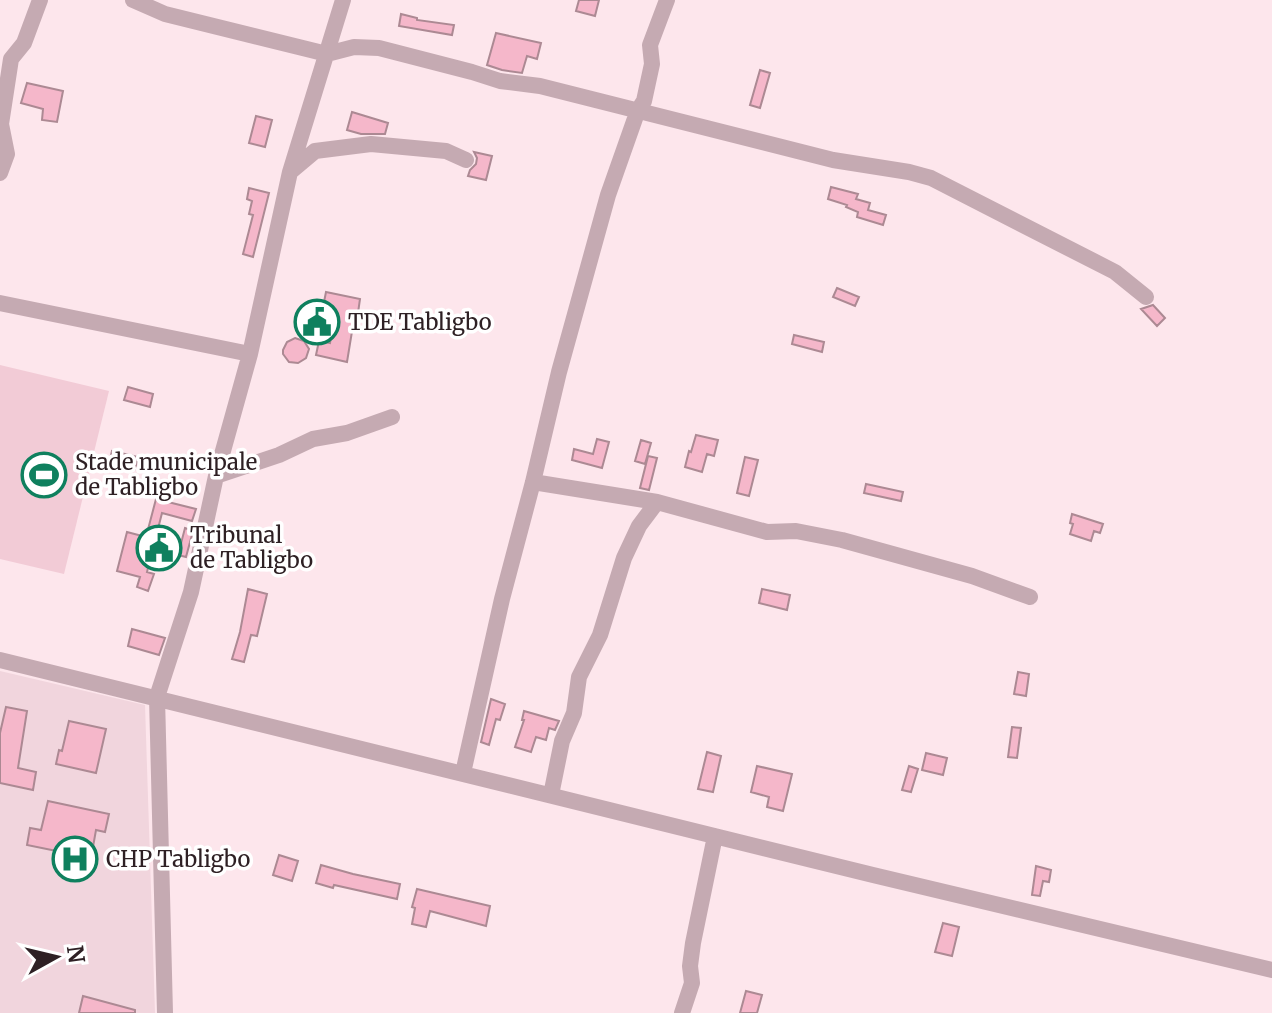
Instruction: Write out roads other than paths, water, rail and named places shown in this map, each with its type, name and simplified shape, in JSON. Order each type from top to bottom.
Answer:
[{"type":"street","points":[[0,173],[7,154],[1,124],[11,59],[24,43],[40,0]]},
{"type":"street","points":[[133,0],[165,14],[327,54],[354,47],[379,48],[500,81],[540,86],[833,160],[931,178],[1115,272],[1146,297]]},
{"type":"street","points":[[165,1013],[157,697],[191,592],[216,476],[250,354],[290,172],[343,0]]},
{"type":"street","points":[[463,773],[502,599],[559,372],[608,195],[644,101],[652,64],[650,45],[667,0]]},
{"type":"street","points":[[290,172],[315,151],[371,144],[446,151],[466,160]]},
{"type":"street","points":[[0,303],[250,354]]},
{"type":"street","points":[[216,476],[279,455],[313,439],[347,433],[392,417]]},
{"type":"street","points":[[533,482],[657,502],[767,532],[796,531],[842,540],[972,576],[1030,597]]},
{"type":"street","points":[[551,795],[562,741],[574,713],[579,677],[600,635],[624,558],[639,526],[657,502]]},
{"type":"street","points":[[0,660],[1272,970]]},
{"type":"street","points":[[682,1013],[692,983],[690,966],[693,943],[715,836]]},
{"type":"place","name":"TDE Tabligbo","points":[[317,322]]},
{"type":"place","name":"Stade municipale de Tabligbo","points":[[44,475]]},
{"type":"place","name":"Tribunal de Tabligbo","points":[[159,548]]},
{"type":"place","name":"CHP Tabligbo","points":[[75,859]]}]
